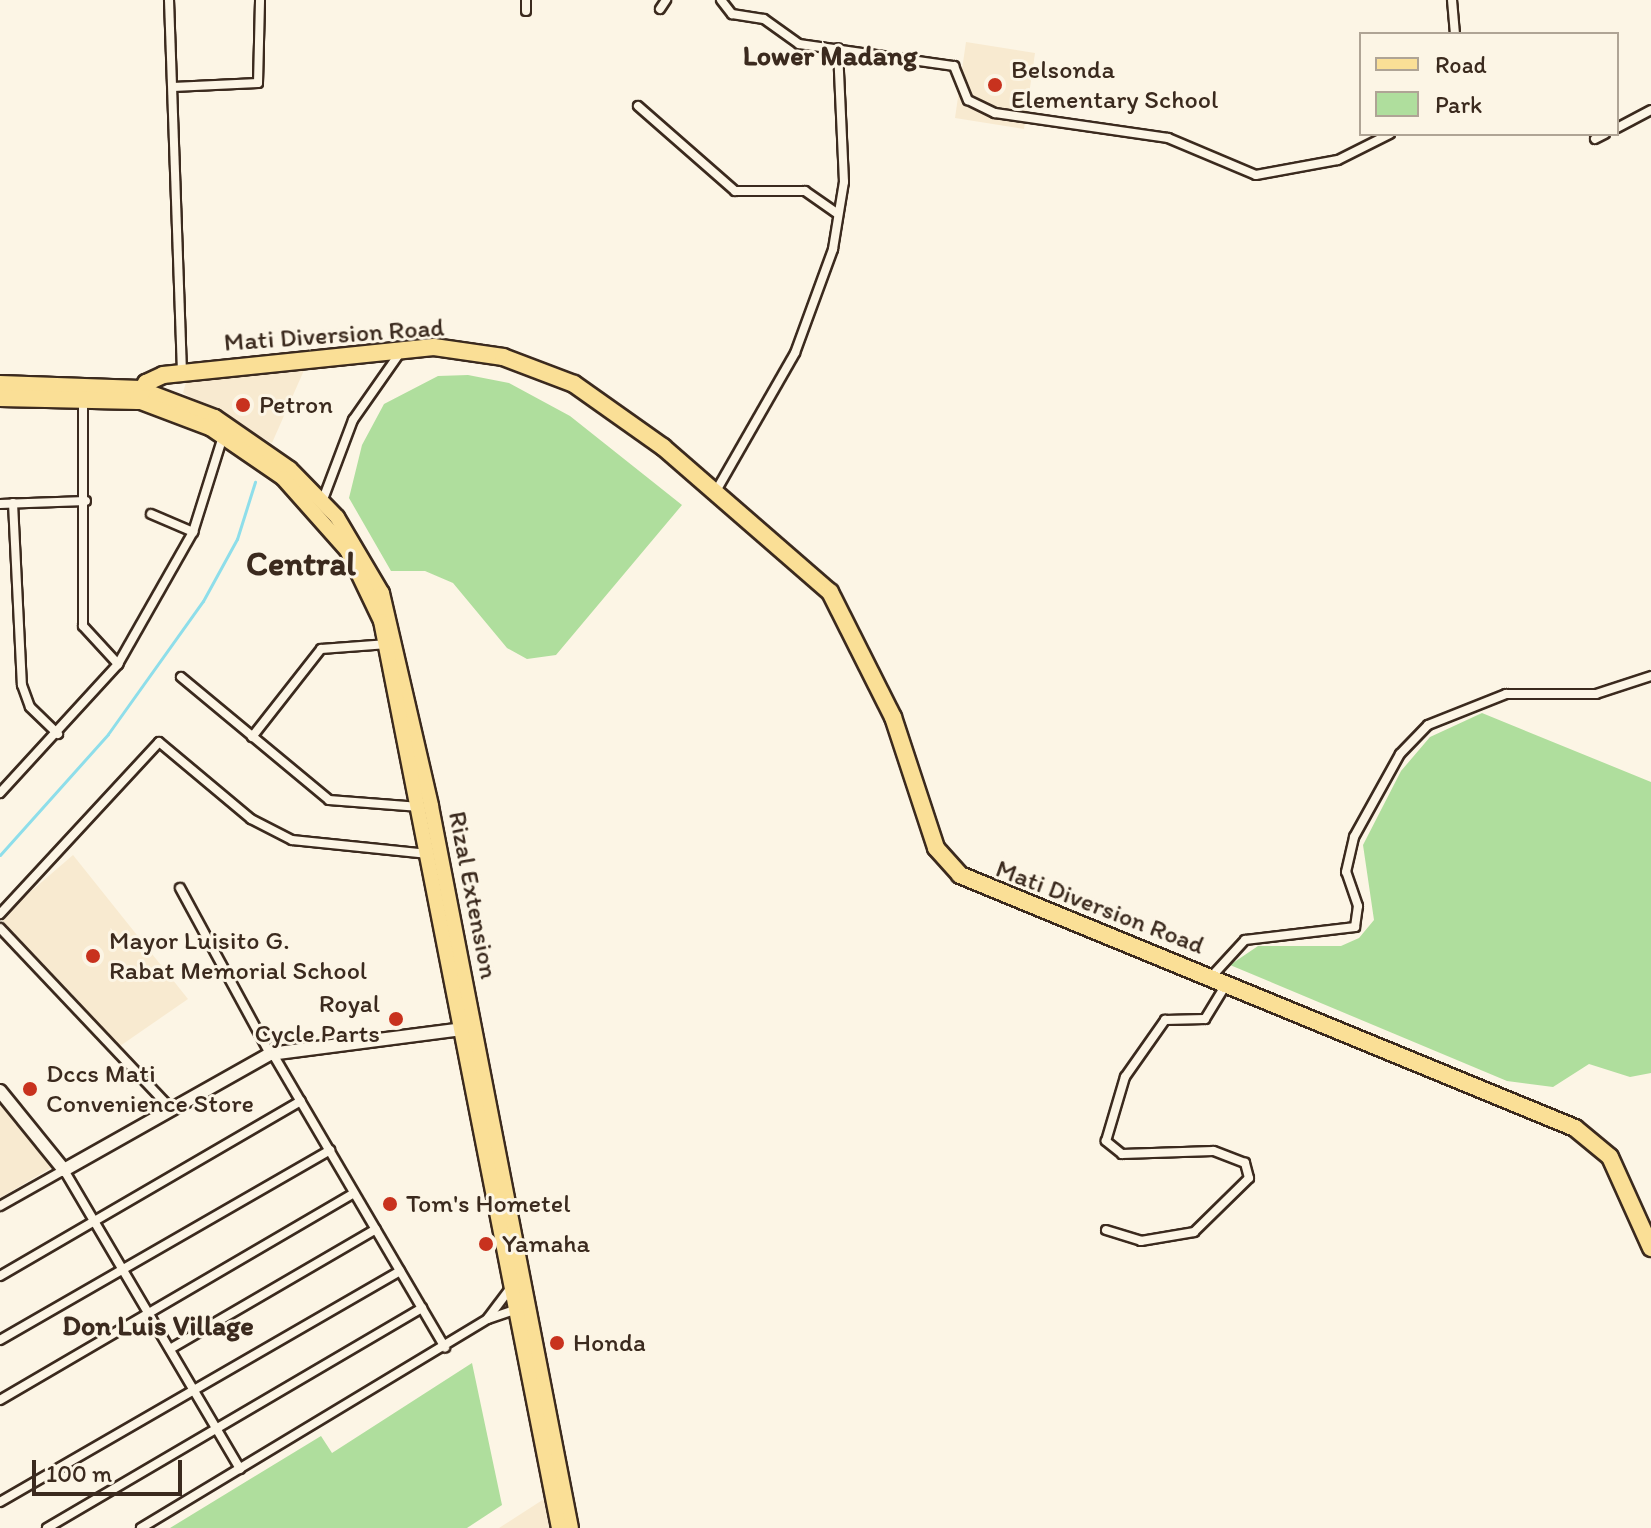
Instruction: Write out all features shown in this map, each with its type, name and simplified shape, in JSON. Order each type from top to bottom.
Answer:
[{"type":"highway","name":"Mati Diversion Road","points":[[140,395],[182,371],[403,349],[474,352],[550,372],[606,404],[716,491],[830,592],[893,717],[946,862],[986,890],[1220,979],[1575,1128],[1610,1157],[1651,1248]]},
{"type":"highway","points":[[0,384],[140,395]]},
{"type":"highway","points":[[0,398],[140,395]]},
{"type":"main road","name":"Rizal Extension","points":[[140,395],[223,436],[319,505]]},
{"type":"main road","name":"Rizal Extension","points":[[140,395],[228,424],[319,505],[362,576],[392,644],[517,1285],[571,1528]]},
{"type":"main road","name":"Rizal Extension","points":[[392,644],[428,854],[467,1029]]},
{"type":"main road","name":"Rizal Extension","points":[[522,1308],[559,1528]]},
{"type":"street","points":[[169,0],[182,371]]},
{"type":"street","points":[[173,87],[258,83],[260,0]]},
{"type":"street","points":[[526,0],[526,11]]},
{"type":"street","points":[[660,9],[666,0]]},
{"type":"street","points":[[721,0],[732,14],[764,19],[799,44],[954,66],[968,100],[995,113],[1168,138],[1256,175],[1338,160],[1386,136]]},
{"type":"street","points":[[1452,0],[1455,32]]},
{"type":"street","points":[[716,491],[813,313],[844,182],[838,48]]},
{"type":"street","points":[[638,106],[735,191],[805,191],[838,214]]},
{"type":"street","points":[[1619,127],[1651,110]]},
{"type":"street","points":[[1595,139],[1601,136]]},
{"type":"street","points":[[319,505],[353,420],[403,349]]},
{"type":"street","points":[[83,396],[86,501],[83,626],[118,664]]},
{"type":"street","points":[[0,793],[58,734],[118,664],[193,532],[223,436]]},
{"type":"street","points":[[0,504],[86,501]]},
{"type":"street","points":[[13,503],[22,685],[30,707],[58,734]]},
{"type":"street","points":[[151,514],[193,532]]},
{"type":"street","points":[[252,737],[321,649],[392,644]]},
{"type":"street","points":[[1106,1230],[1141,1241],[1194,1232],[1249,1178],[1245,1163],[1213,1151],[1122,1154],[1106,1141],[1125,1077],[1165,1020],[1205,1019],[1220,979],[1245,940],[1355,927],[1349,852],[1400,754],[1428,725],[1506,694],[1596,694],[1651,676]]},
{"type":"street","points":[[181,677],[329,800],[421,807]]},
{"type":"street","points":[[0,914],[159,742],[251,819],[292,840],[428,854]]},
{"type":"street","points":[[180,888],[272,1055],[445,1347]]},
{"type":"street","points":[[0,928],[170,1108]]},
{"type":"street","points":[[0,1206],[170,1108],[272,1055],[467,1029]]},
{"type":"street","points":[[0,1091],[64,1170],[240,1469]]},
{"type":"street","points":[[0,1276],[301,1101]]},
{"type":"street","points":[[0,1340],[330,1150]]},
{"type":"street","points":[[0,1400],[354,1193]]},
{"type":"street","points":[[170,1349],[376,1229]]},
{"type":"street","points":[[0,1502],[400,1271]]},
{"type":"street","points":[[488,1319],[517,1285]]},
{"type":"street","points":[[47,1528],[422,1308]]},
{"type":"street","points":[[141,1528],[488,1319],[522,1308]]},
{"type":"shaded area","name":"Belsonda Elementary School","points":[[966,42],[1035,53],[1024,129],[955,118]]},
{"type":"shaded area","points":[[305,368],[272,443],[183,393],[186,382]]},
{"type":"shaded area","name":"Mayor Luisito G. Rabat Memorial School","points":[[73,855],[188,999],[120,1046],[0,918]]},
{"type":"shaded area","points":[[0,1104],[56,1165],[0,1198]]},
{"type":"shaded area","points":[[544,1499],[549,1528],[499,1528]]},
{"type":"green space","points":[[468,375],[509,383],[570,416],[682,505],[556,655],[527,659],[507,648],[453,583],[425,571],[391,571],[349,498],[362,445],[384,404],[438,376]]},
{"type":"green space","points":[[1482,713],[1651,782],[1651,1073],[1630,1077],[1589,1064],[1553,1087],[1507,1081],[1230,965],[1258,946],[1341,946],[1359,938],[1374,920],[1363,845],[1401,771],[1430,737]]},
{"type":"green space","points":[[472,1363],[502,1505],[467,1528],[170,1528],[321,1436],[332,1453]]},
{"type":"waterway","points":[[0,855],[108,734],[203,601],[237,539],[255,482]]},
{"type":"place","name":"Belsonda Elementary School","points":[[995,85]]},
{"type":"place","name":"Petron","points":[[243,405]]},
{"type":"place","name":"Mayor Luisito G. Rabat Memorial School","points":[[93,956]]},
{"type":"place","name":"Royal Cycle Parts","points":[[396,1019]]},
{"type":"place","name":"Dccs Mati Convenience Store","points":[[30,1089]]},
{"type":"place","name":"Tom's Hometel","points":[[390,1204]]},
{"type":"place","name":"Yamaha","points":[[486,1244]]},
{"type":"place","name":"Honda","points":[[557,1343]]},
{"type":"district","name":"Lower Madang","points":[[830,55]]},
{"type":"district","name":"Central","points":[[301,564]]},
{"type":"district","name":"Don Luis Village","points":[[158,1325]]}]
